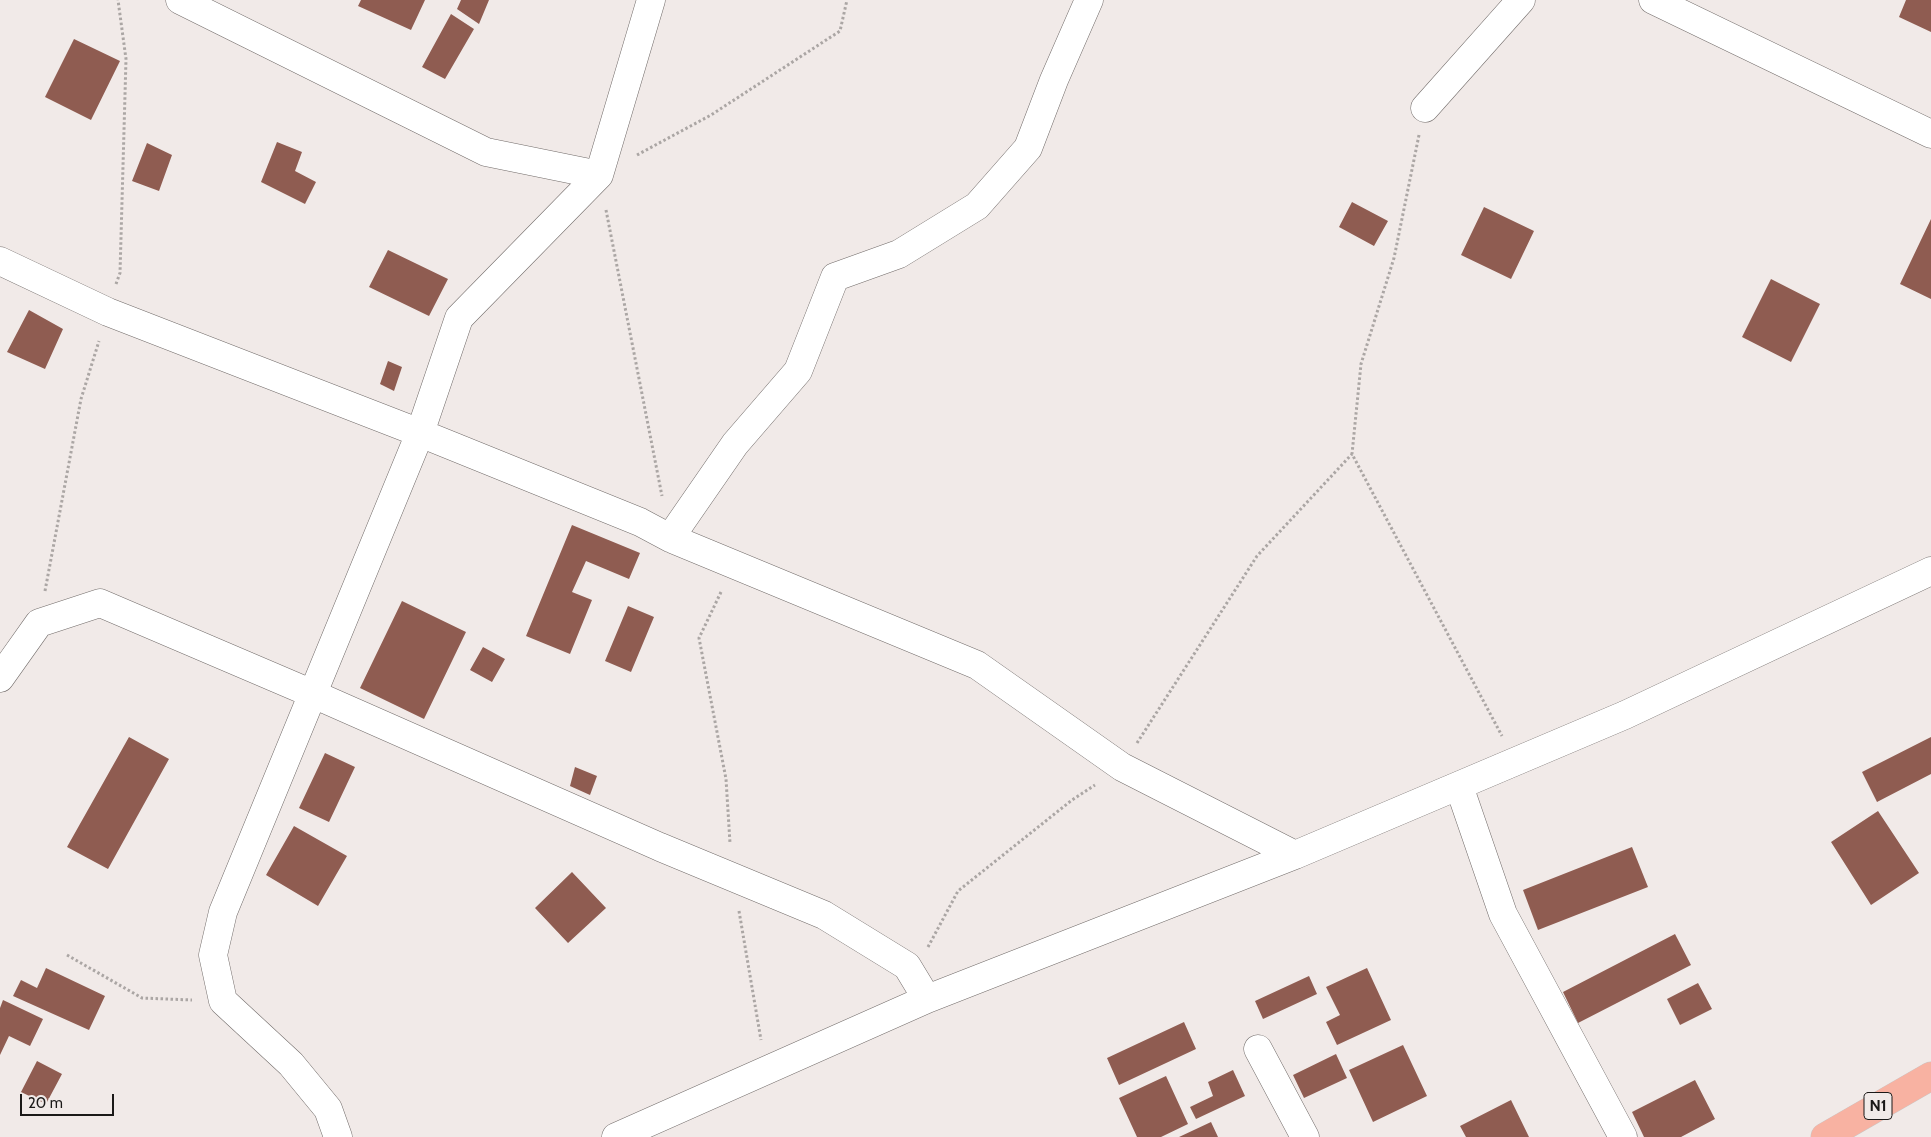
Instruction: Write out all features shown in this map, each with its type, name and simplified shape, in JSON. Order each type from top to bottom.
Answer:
[{"type":"highway","name":"N1","points":[[1824,1137],[1931,1076]]},
{"type":"street","points":[[180,0],[486,152],[600,175]]},
{"type":"street","points":[[338,1137],[328,1109],[291,1064],[223,1001],[213,955],[223,912],[420,433],[459,318],[600,175],[651,0]]},
{"type":"street","points":[[670,538],[735,444],[798,371],[835,277],[900,254],[977,206],[1028,148],[1054,80],[1089,0]]},
{"type":"street","points":[[1425,108],[1521,0]]},
{"type":"street","points":[[1653,0],[1931,134]]},
{"type":"street","points":[[0,261],[108,312],[420,433],[640,522],[670,538],[976,665],[1122,767],[1295,855]]},
{"type":"street","points":[[616,1137],[927,999],[1295,855],[1625,716],[1931,571]]},
{"type":"street","points":[[0,678],[39,623],[100,603],[733,878],[824,915],[907,966],[927,999]]},
{"type":"street","points":[[1458,786],[1503,914],[1623,1137]]},
{"type":"street","points":[[1258,1049],[1305,1137]]},
{"type":"path","points":[[670,538],[600,175],[711,116],[840,31],[847,0]]},
{"type":"path","points":[[1425,108],[1394,258],[1361,364],[1352,454],[1516,762]]},
{"type":"path","points":[[926,952],[958,891],[1072,800],[1122,767],[1257,556],[1352,454]]},
{"type":"path","points":[[734,564],[700,638],[726,779],[733,878],[766,1071]]},
{"type":"path","points":[[67,955],[142,998],[223,1001]]},
{"type":"building","points":[[361,0],[425,0],[411,30],[358,6]]},
{"type":"building","points":[[461,0],[489,0],[479,24],[457,9]]},
{"type":"building","points":[[1906,0],[1931,0],[1931,32],[1899,17]]},
{"type":"building","points":[[451,14],[474,29],[445,79],[422,67]]},
{"type":"building","points":[[74,39],[120,61],[91,120],[45,97]]},
{"type":"building","points":[[277,142],[302,152],[295,171],[316,182],[305,204],[261,182]]},
{"type":"building","points":[[147,143],[172,155],[159,191],[132,181]]},
{"type":"building","points":[[1352,202],[1388,221],[1374,246],[1339,227]]},
{"type":"building","points":[[1484,207],[1534,231],[1511,279],[1461,255]]},
{"type":"building","points":[[1931,219],[1931,299],[1900,284]]},
{"type":"building","points":[[388,250],[448,279],[429,316],[369,287]]},
{"type":"building","points":[[1771,279],[1820,304],[1791,362],[1742,337]]},
{"type":"building","points":[[29,310],[63,329],[45,369],[7,352]]},
{"type":"building","points":[[388,361],[402,367],[394,391],[380,384]]},
{"type":"building","points":[[572,525],[640,553],[629,579],[586,561],[572,592],[592,600],[570,654],[526,636]]},
{"type":"building","points":[[402,601],[466,632],[424,719],[360,688]]},
{"type":"building","points":[[628,606],[654,617],[631,672],[605,661]]},
{"type":"building","points":[[483,647],[505,659],[492,682],[470,670]]},
{"type":"building","points":[[129,737],[169,759],[108,869],[67,847]]},
{"type":"building","points":[[1931,737],[1931,774],[1877,802],[1862,772]]},
{"type":"building","points":[[325,753],[355,767],[329,822],[299,808]]},
{"type":"building","points":[[575,767],[597,776],[590,795],[570,786]]},
{"type":"building","points":[[1878,811],[1919,873],[1871,905],[1831,842]]},
{"type":"building","points":[[294,826],[347,856],[318,906],[266,875]]},
{"type":"building","points":[[1632,847],[1648,887],[1538,930],[1523,890]]},
{"type":"building","points":[[572,872],[606,908],[568,943],[535,908]]},
{"type":"building","points":[[1675,934],[1691,965],[1578,1023],[1563,992]]},
{"type":"building","points":[[46,968],[105,996],[89,1030],[13,996],[21,980],[37,988]]},
{"type":"building","points":[[1367,968],[1391,1020],[1337,1045],[1326,1022],[1340,1015],[1326,987]]},
{"type":"building","points":[[1309,976],[1317,994],[1263,1019],[1255,1001]]},
{"type":"building","points":[[1698,983],[1712,1009],[1680,1025],[1667,999]]},
{"type":"building","points":[[3,1000],[43,1019],[30,1046],[9,1036],[0,1055],[0,1008]]},
{"type":"building","points":[[1184,1022],[1196,1049],[1119,1085],[1107,1058]]},
{"type":"building","points":[[1403,1045],[1427,1096],[1373,1122],[1349,1070]]},
{"type":"building","points":[[1336,1054],[1347,1078],[1304,1098],[1293,1075]]},
{"type":"building","points":[[37,1061],[62,1074],[46,1104],[21,1092]]},
{"type":"building","points":[[1233,1070],[1245,1096],[1196,1119],[1190,1107],[1213,1096],[1208,1082]]},
{"type":"building","points":[[1166,1076],[1188,1124],[1161,1137],[1137,1137],[1119,1098]]},
{"type":"building","points":[[1695,1080],[1715,1119],[1681,1137],[1644,1137],[1632,1112]]},
{"type":"building","points":[[1511,1100],[1529,1137],[1466,1137],[1460,1126]]},
{"type":"building","points":[[1211,1122],[1218,1137],[1179,1137]]}]
